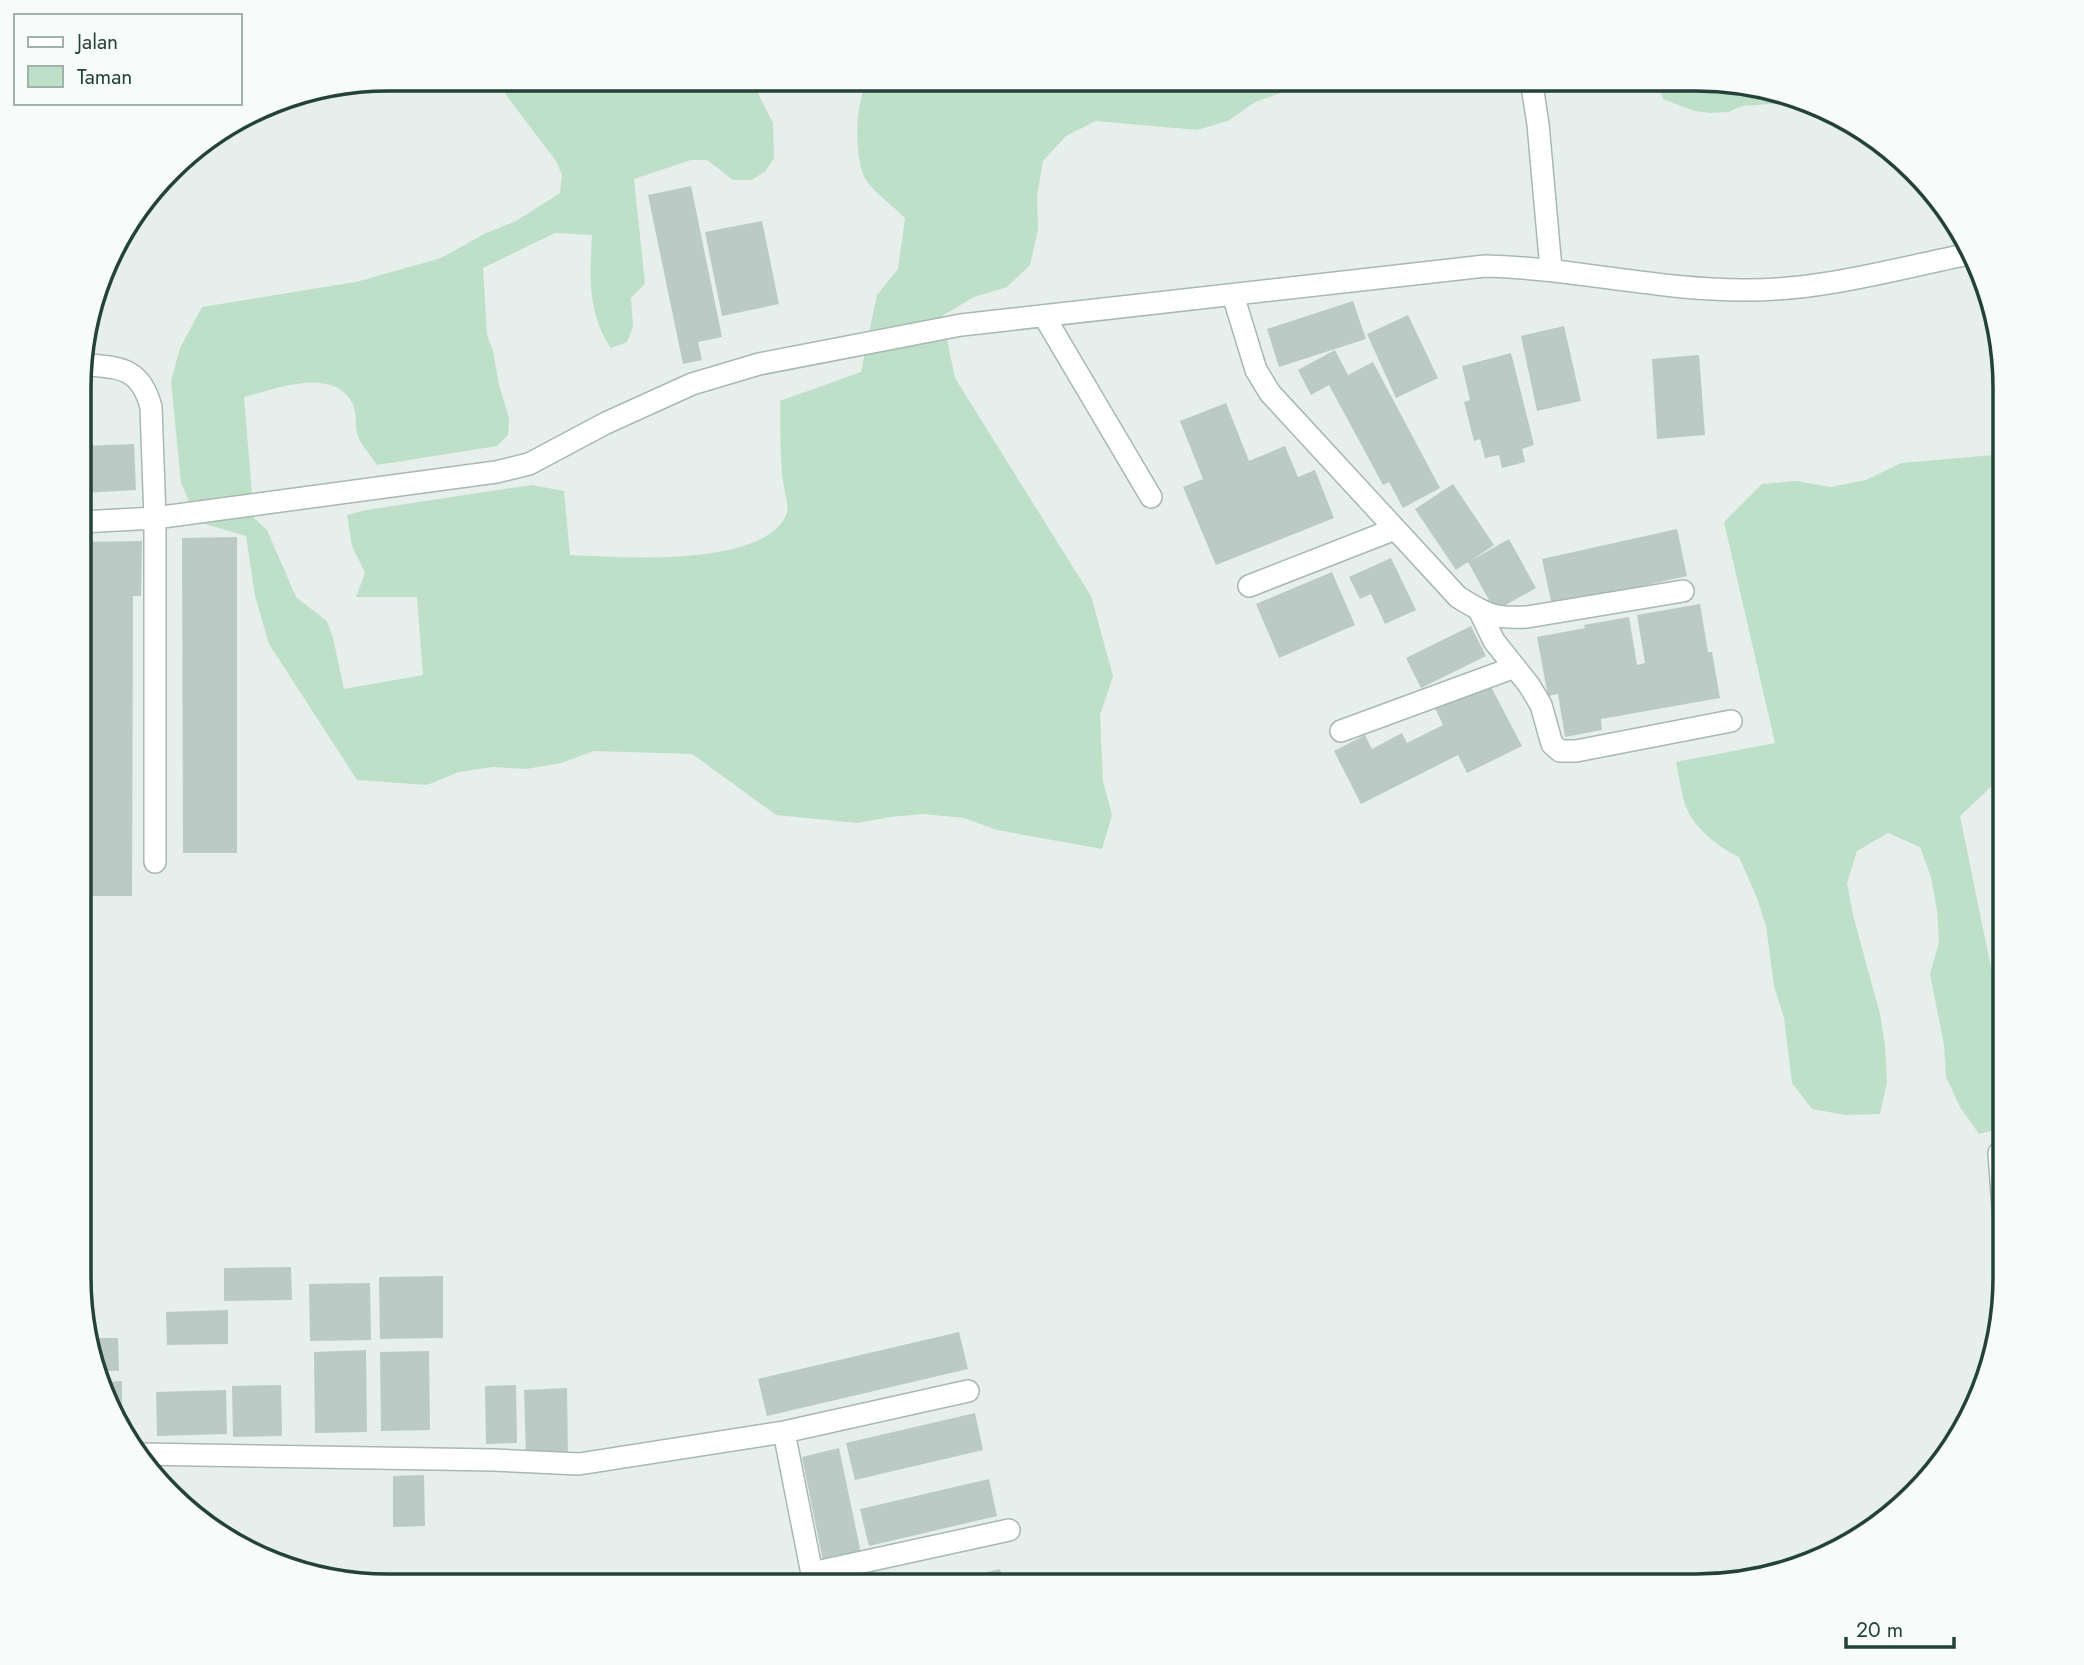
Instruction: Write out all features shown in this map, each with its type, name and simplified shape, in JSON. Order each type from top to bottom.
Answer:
[{"type":"street","points":[[1533,91],[1551,269]]},
{"type":"street","points":[[91,521],[155,518],[496,472],[529,464],[606,422],[692,384],[759,364],[961,325],[1485,266],[1551,269],[1692,287],[1744,290],[1804,287],[1962,255]]},
{"type":"street","points":[[1233,295],[1256,370],[1270,393],[1458,597],[1480,612],[1502,618],[1527,617],[1683,591]]},
{"type":"street","points":[[1044,316],[1151,497]]},
{"type":"street","points":[[92,366],[127,371],[141,381],[151,407],[155,518],[155,862]]},
{"type":"street","points":[[1249,586],[1395,529]]},
{"type":"street","points":[[1480,612],[1494,641],[1541,705],[1552,744],[1560,751],[1576,751],[1731,721]]},
{"type":"street","points":[[1341,731],[1515,667]]},
{"type":"street","points":[[153,1459],[495,1460],[579,1464],[784,1432],[968,1391]]},
{"type":"street","points":[[784,1432],[812,1574]]},
{"type":"street","points":[[833,1574],[1009,1530]]},
{"type":"green space","points":[[505,91],[757,91],[773,123],[774,158],[765,172],[751,180],[733,180],[707,160],[691,160],[634,179],[645,284],[631,298],[633,327],[627,342],[611,348],[598,321],[591,280],[592,235],[555,233],[483,268],[487,335],[509,418],[508,435],[497,446],[377,465],[358,437],[353,405],[342,390],[330,385],[300,383],[244,397],[254,518],[267,530],[296,597],[327,621],[344,689],[423,675],[417,597],[356,597],[365,573],[352,546],[347,515],[532,485],[564,491],[570,555],[689,556],[751,543],[773,531],[787,513],[781,466],[780,401],[861,372],[877,295],[898,269],[905,218],[866,180],[859,158],[857,129],[863,91],[1286,91],[1255,102],[1228,121],[1197,130],[1096,121],[1066,136],[1043,161],[1037,196],[1038,230],[1030,265],[1007,287],[974,297],[942,316],[955,378],[1091,596],[1113,676],[1100,715],[1103,781],[1112,815],[1102,849],[997,830],[964,818],[924,814],[857,823],[776,815],[692,754],[594,751],[561,763],[526,769],[493,767],[459,772],[427,785],[357,780],[269,644],[255,596],[246,536],[198,522],[181,483],[171,381],[180,348],[202,307],[356,282],[441,258],[486,233],[516,221],[560,193],[562,175],[556,161]]},
{"type":"green space","points":[[1661,91],[1696,91],[1735,94],[1780,103],[1743,106],[1728,112],[1711,113],[1694,111],[1663,99]]},
{"type":"green space","points":[[1993,455],[1993,786],[1960,816],[1993,977],[1993,1130],[1979,1134],[1960,1107],[1946,1077],[1944,1045],[1930,974],[1939,942],[1937,910],[1931,877],[1920,847],[1888,833],[1857,851],[1847,883],[1880,1014],[1885,1046],[1887,1082],[1880,1114],[1845,1115],[1812,1109],[1792,1083],[1784,1018],[1774,986],[1766,926],[1757,898],[1739,857],[1708,837],[1690,815],[1676,762],[1775,743],[1724,522],[1762,484],[1796,481],[1831,487],[1866,480],[1901,463]]},
{"type":"building","points":[[691,186],[722,337],[698,342],[702,360],[683,364],[648,195]]},
{"type":"building","points":[[762,221],[779,304],[722,316],[705,232]]},
{"type":"building","points":[[1353,301],[1366,339],[1279,367],[1267,329]]},
{"type":"building","points":[[1408,315],[1438,378],[1396,398],[1367,334]]},
{"type":"building","points":[[1564,326],[1581,401],[1537,411],[1521,336]]},
{"type":"building","points":[[1335,350],[1348,375],[1373,362],[1440,488],[1403,508],[1389,482],[1383,485],[1329,385],[1311,395],[1298,370]]},
{"type":"building","points":[[1511,353],[1534,445],[1522,449],[1525,462],[1502,468],[1499,455],[1485,458],[1480,439],[1474,441],[1464,402],[1470,400],[1462,366]]},
{"type":"building","points":[[1699,355],[1705,435],[1657,439],[1652,359]]},
{"type":"building","points":[[1226,403],[1249,461],[1285,446],[1298,477],[1315,470],[1334,518],[1216,565],[1183,487],[1203,479],[1180,421]]},
{"type":"building","points":[[134,444],[136,490],[91,492],[91,446]]},
{"type":"building","points":[[1453,484],[1494,545],[1472,560],[1509,539],[1536,588],[1495,611],[1468,562],[1456,570],[1415,509]]},
{"type":"building","points":[[1677,529],[1687,576],[1552,606],[1542,559]]},
{"type":"building","points":[[237,537],[237,853],[183,853],[182,538]]},
{"type":"building","points":[[142,541],[141,596],[133,596],[132,896],[91,896],[91,542]]},
{"type":"building","points":[[1391,558],[1416,610],[1385,624],[1371,594],[1360,599],[1349,577]]},
{"type":"building","points":[[1332,572],[1355,625],[1279,658],[1256,604]]},
{"type":"building","points":[[1700,604],[1708,652],[1712,652],[1720,698],[1601,719],[1602,730],[1565,737],[1558,694],[1548,696],[1537,637],[1629,617],[1637,665],[1645,663],[1637,615]]},
{"type":"building","points":[[1471,626],[1486,656],[1421,688],[1406,658]]},
{"type":"building","points":[[1488,681],[1522,746],[1467,773],[1458,755],[1361,804],[1334,751],[1365,735],[1372,749],[1402,733],[1407,743],[1443,725],[1435,708]]},
{"type":"building","points":[[291,1267],[292,1300],[224,1301],[224,1268]]},
{"type":"building","points":[[443,1276],[443,1338],[380,1339],[379,1277]]},
{"type":"building","points":[[370,1283],[371,1340],[310,1341],[309,1284]]},
{"type":"building","points":[[228,1310],[228,1344],[167,1345],[166,1312]]},
{"type":"building","points":[[959,1332],[968,1369],[767,1416],[758,1379]]},
{"type":"building","points":[[98,1338],[118,1338],[119,1371],[106,1371]]},
{"type":"building","points":[[366,1350],[367,1432],[315,1433],[314,1352]]},
{"type":"building","points":[[429,1351],[430,1430],[381,1431],[380,1352]]},
{"type":"building","points":[[122,1381],[122,1409],[114,1391],[110,1382]]},
{"type":"building","points":[[281,1385],[282,1436],[233,1437],[232,1386]]},
{"type":"building","points":[[516,1385],[517,1443],[486,1444],[485,1386]]},
{"type":"building","points":[[567,1388],[568,1456],[526,1457],[524,1390]]},
{"type":"building","points":[[226,1390],[227,1434],[157,1436],[156,1392]]},
{"type":"building","points":[[975,1413],[983,1450],[855,1480],[846,1443]]},
{"type":"building","points":[[839,1448],[861,1553],[823,1561],[802,1457]]},
{"type":"building","points":[[424,1475],[425,1526],[393,1527],[393,1476]]},
{"type":"building","points":[[989,1479],[997,1516],[869,1546],[860,1509]]},
{"type":"building","points":[[1000,1569],[1001,1574],[979,1574]]}]
